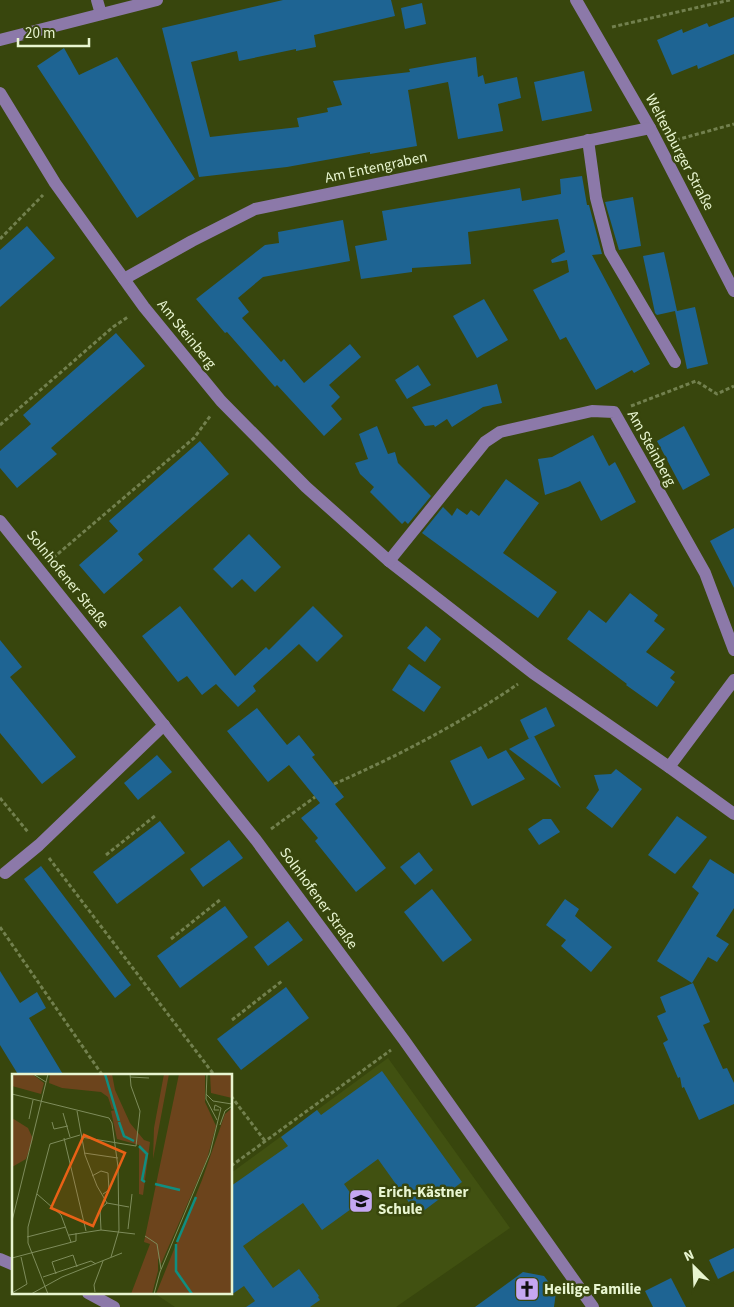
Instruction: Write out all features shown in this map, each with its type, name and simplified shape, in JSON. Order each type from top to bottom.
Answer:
[{"type":"street","points":[[98,0],[101,14]]},
{"type":"street","points":[[0,40],[157,0]]},
{"type":"street","name":"Weltenburger Straße","points":[[576,0],[650,128],[734,290]]},
{"type":"street","name":"Am Steinberg","points":[[0,93],[56,183],[144,307],[221,400],[306,487],[388,561],[533,673],[734,814]]},
{"type":"street","name":"Am Entengraben","points":[[124,279],[255,209],[650,128]]},
{"type":"street","points":[[588,140],[596,198],[610,252],[675,362]]},
{"type":"street","name":"Am Steinberg","points":[[388,561],[486,442],[500,432],[592,411],[614,412],[705,573],[734,650]]},
{"type":"street","name":"Solnhofener Straße","points":[[0,521],[256,840],[404,1040],[593,1307]]},
{"type":"street","points":[[669,767],[734,680]]},
{"type":"street","points":[[5,873],[39,845],[164,725]]},
{"type":"street","points":[[0,1260],[12,1264]]},
{"type":"street","points":[[90,1294],[114,1307]]},
{"type":"path","points":[[594,31],[730,0]]},
{"type":"path","points":[[658,145],[734,124]]},
{"type":"path","points":[[0,239],[56,183]]},
{"type":"path","points":[[0,425],[113,327],[144,307]]},
{"type":"path","points":[[614,412],[696,381],[717,394],[734,386]]},
{"type":"path","points":[[39,570],[194,438],[221,400]]},
{"type":"path","points":[[334,784],[387,761],[494,700],[533,673]]},
{"type":"path","points":[[256,840],[316,797]]},
{"type":"path","points":[[0,798],[39,845],[214,1074]]},
{"type":"path","points":[[106,854],[156,815]]},
{"type":"path","points":[[171,939],[221,899]]},
{"type":"path","points":[[0,927],[102,1074]]},
{"type":"path","points":[[232,1020],[282,981]]},
{"type":"path","points":[[232,1165],[404,1040]]},
{"type":"path","points":[[232,1097],[266,1141]]},
{"type":"shaded area","name":"Erich-Kästner Schule","points":[[388,1058],[510,1228],[396,1307],[175,1307],[156,1294],[232,1294],[232,1172]]},
{"type":"building","points":[[283,0],[391,0],[395,16],[314,35],[316,47],[296,51],[296,49],[239,61],[237,51],[191,62],[210,137],[299,127],[297,118],[328,112],[327,108],[342,105],[333,81],[410,72],[409,69],[476,57],[478,77],[483,75],[485,84],[517,77],[521,98],[498,104],[503,131],[458,139],[448,82],[408,90],[417,146],[370,154],[370,152],[287,167],[199,177],[162,28]]},
{"type":"building","points":[[422,3],[426,24],[405,29],[401,8]]},
{"type":"building","points":[[734,17],[734,54],[698,69],[697,65],[672,75],[657,40],[682,29],[683,33],[707,23],[709,27]]},
{"type":"building","points":[[64,48],[79,75],[117,57],[195,179],[137,218],[37,66]]},
{"type":"building","points":[[584,71],[592,111],[542,121],[534,82]]},
{"type":"building","points":[[582,176],[587,205],[589,205],[602,254],[592,255],[650,364],[634,373],[632,370],[596,390],[566,337],[560,340],[533,290],[569,272],[567,260],[552,263],[551,260],[565,252],[558,219],[468,232],[471,264],[412,268],[412,272],[361,279],[355,246],[387,240],[382,211],[520,188],[522,201],[561,194],[560,179]]},
{"type":"building","points":[[633,197],[641,246],[619,250],[605,202]]},
{"type":"building","points":[[343,220],[350,261],[263,277],[238,298],[249,312],[242,318],[281,362],[284,359],[304,383],[350,344],[361,357],[329,385],[340,397],[331,406],[342,419],[324,436],[277,385],[275,387],[196,299],[265,245],[279,243],[278,232]]},
{"type":"building","points":[[27,226],[55,258],[0,307],[0,250]]},
{"type":"building","points":[[664,252],[677,311],[695,307],[708,364],[687,369],[675,311],[657,315],[655,313],[643,256]]},
{"type":"building","points":[[484,299],[508,340],[477,358],[453,316]]},
{"type":"building","points":[[116,333],[145,366],[51,448],[57,454],[17,488],[0,468],[0,451],[31,424],[23,415]]},
{"type":"building","points":[[418,365],[431,385],[407,399],[395,380]]},
{"type":"building","points":[[497,384],[502,403],[483,407],[452,427],[447,419],[435,427],[434,425],[425,426],[412,407]]},
{"type":"building","points":[[377,426],[388,454],[395,452],[398,463],[431,496],[408,524],[405,521],[402,524],[370,492],[374,487],[360,474],[355,463],[368,459],[359,434]]},
{"type":"building","points":[[684,426],[710,475],[683,490],[657,441]]},
{"type":"building","points":[[593,435],[609,466],[615,462],[636,502],[601,521],[580,481],[545,495],[538,459],[552,457]]},
{"type":"building","points":[[200,441],[229,474],[138,554],[143,560],[104,594],[79,565],[118,531],[109,521]]},
{"type":"building","points":[[506,479],[539,503],[503,553],[557,592],[538,618],[422,533],[443,507],[452,516],[457,508],[467,515],[471,510],[479,516]]},
{"type":"building","points":[[734,528],[734,588],[710,541]]},
{"type":"building","points":[[249,534],[281,567],[255,592],[242,579],[232,588],[213,569]]},
{"type":"building","points":[[630,593],[658,615],[654,621],[665,629],[646,652],[675,672],[670,678],[675,682],[657,707],[567,639],[589,610],[606,623]]},
{"type":"building","points":[[180,606],[235,676],[266,647],[269,650],[313,606],[343,636],[317,662],[299,644],[253,686],[256,691],[238,707],[216,684],[202,695],[187,676],[178,682],[142,636]]},
{"type":"building","points":[[426,626],[441,639],[425,662],[407,648]]},
{"type":"building","points":[[0,640],[22,667],[10,677],[76,757],[42,784],[0,733]]},
{"type":"building","points":[[409,664],[441,687],[424,712],[392,690]]},
{"type":"building","points":[[546,707],[555,726],[529,739],[520,720]]},
{"type":"building","points":[[257,708],[287,745],[299,735],[315,755],[312,757],[344,797],[335,804],[386,868],[356,892],[315,841],[318,838],[301,818],[320,803],[289,765],[268,782],[227,731]]},
{"type":"building","points":[[534,736],[561,788],[509,749]]},
{"type":"building","points":[[481,746],[488,759],[506,750],[525,779],[472,806],[450,761]]},
{"type":"building","points":[[157,755],[172,772],[138,800],[124,783]]},
{"type":"building","points":[[616,769],[642,789],[612,828],[586,808],[599,790],[594,775],[611,774]]},
{"type":"building","points":[[677,816],[707,837],[675,874],[648,855]]},
{"type":"building","points":[[543,819],[551,819],[560,832],[539,845],[528,829]]},
{"type":"building","points":[[160,821],[185,853],[117,904],[93,872]]},
{"type":"building","points":[[229,840],[243,858],[203,887],[190,869]]},
{"type":"building","points":[[419,852],[433,870],[415,885],[400,867]]},
{"type":"building","points":[[710,859],[734,874],[734,908],[716,936],[729,944],[717,962],[708,957],[692,983],[657,961],[699,893],[692,887]]},
{"type":"building","points":[[41,866],[131,985],[115,998],[24,879]]},
{"type":"building","points":[[432,889],[472,940],[443,962],[404,912]]},
{"type":"building","points":[[565,899],[579,909],[575,916],[612,947],[591,972],[561,946],[566,940],[546,925]]},
{"type":"building","points":[[225,906],[248,937],[180,988],[157,956]]},
{"type":"building","points":[[288,921],[303,940],[268,966],[254,947]]},
{"type":"building","points":[[0,971],[20,1003],[37,992],[46,1008],[29,1018],[63,1074],[18,1074],[0,1045]]},
{"type":"building","points":[[693,983],[710,1022],[703,1025],[723,1069],[727,1068],[734,1083],[734,1104],[699,1120],[684,1087],[682,1088],[680,1077],[678,1078],[663,1043],[668,1040],[657,1016],[666,1012],[660,997]]},
{"type":"building","points":[[286,987],[309,1018],[241,1070],[217,1039]]},
{"type":"building","points":[[382,1071],[462,1182],[418,1215],[378,1159],[344,1184],[358,1204],[322,1230],[303,1203],[243,1246],[273,1288],[299,1269],[320,1300],[310,1307],[246,1307],[255,1301],[244,1286],[231,1295],[232,1185],[288,1146],[281,1137],[317,1110],[321,1115]]},
{"type":"building","points":[[734,1248],[734,1271],[718,1279],[709,1260]]},
{"type":"building","name":"Heilige Familie","points":[[523,1272],[544,1276],[556,1292],[554,1307],[475,1307]]},
{"type":"building","points":[[671,1278],[686,1307],[653,1307],[645,1291]]},
{"type":"place","name":"Erich-Kästner Schule","points":[[361,1201]]},
{"type":"place","name":"Heilige Familie","points":[[527,1289]]}]
